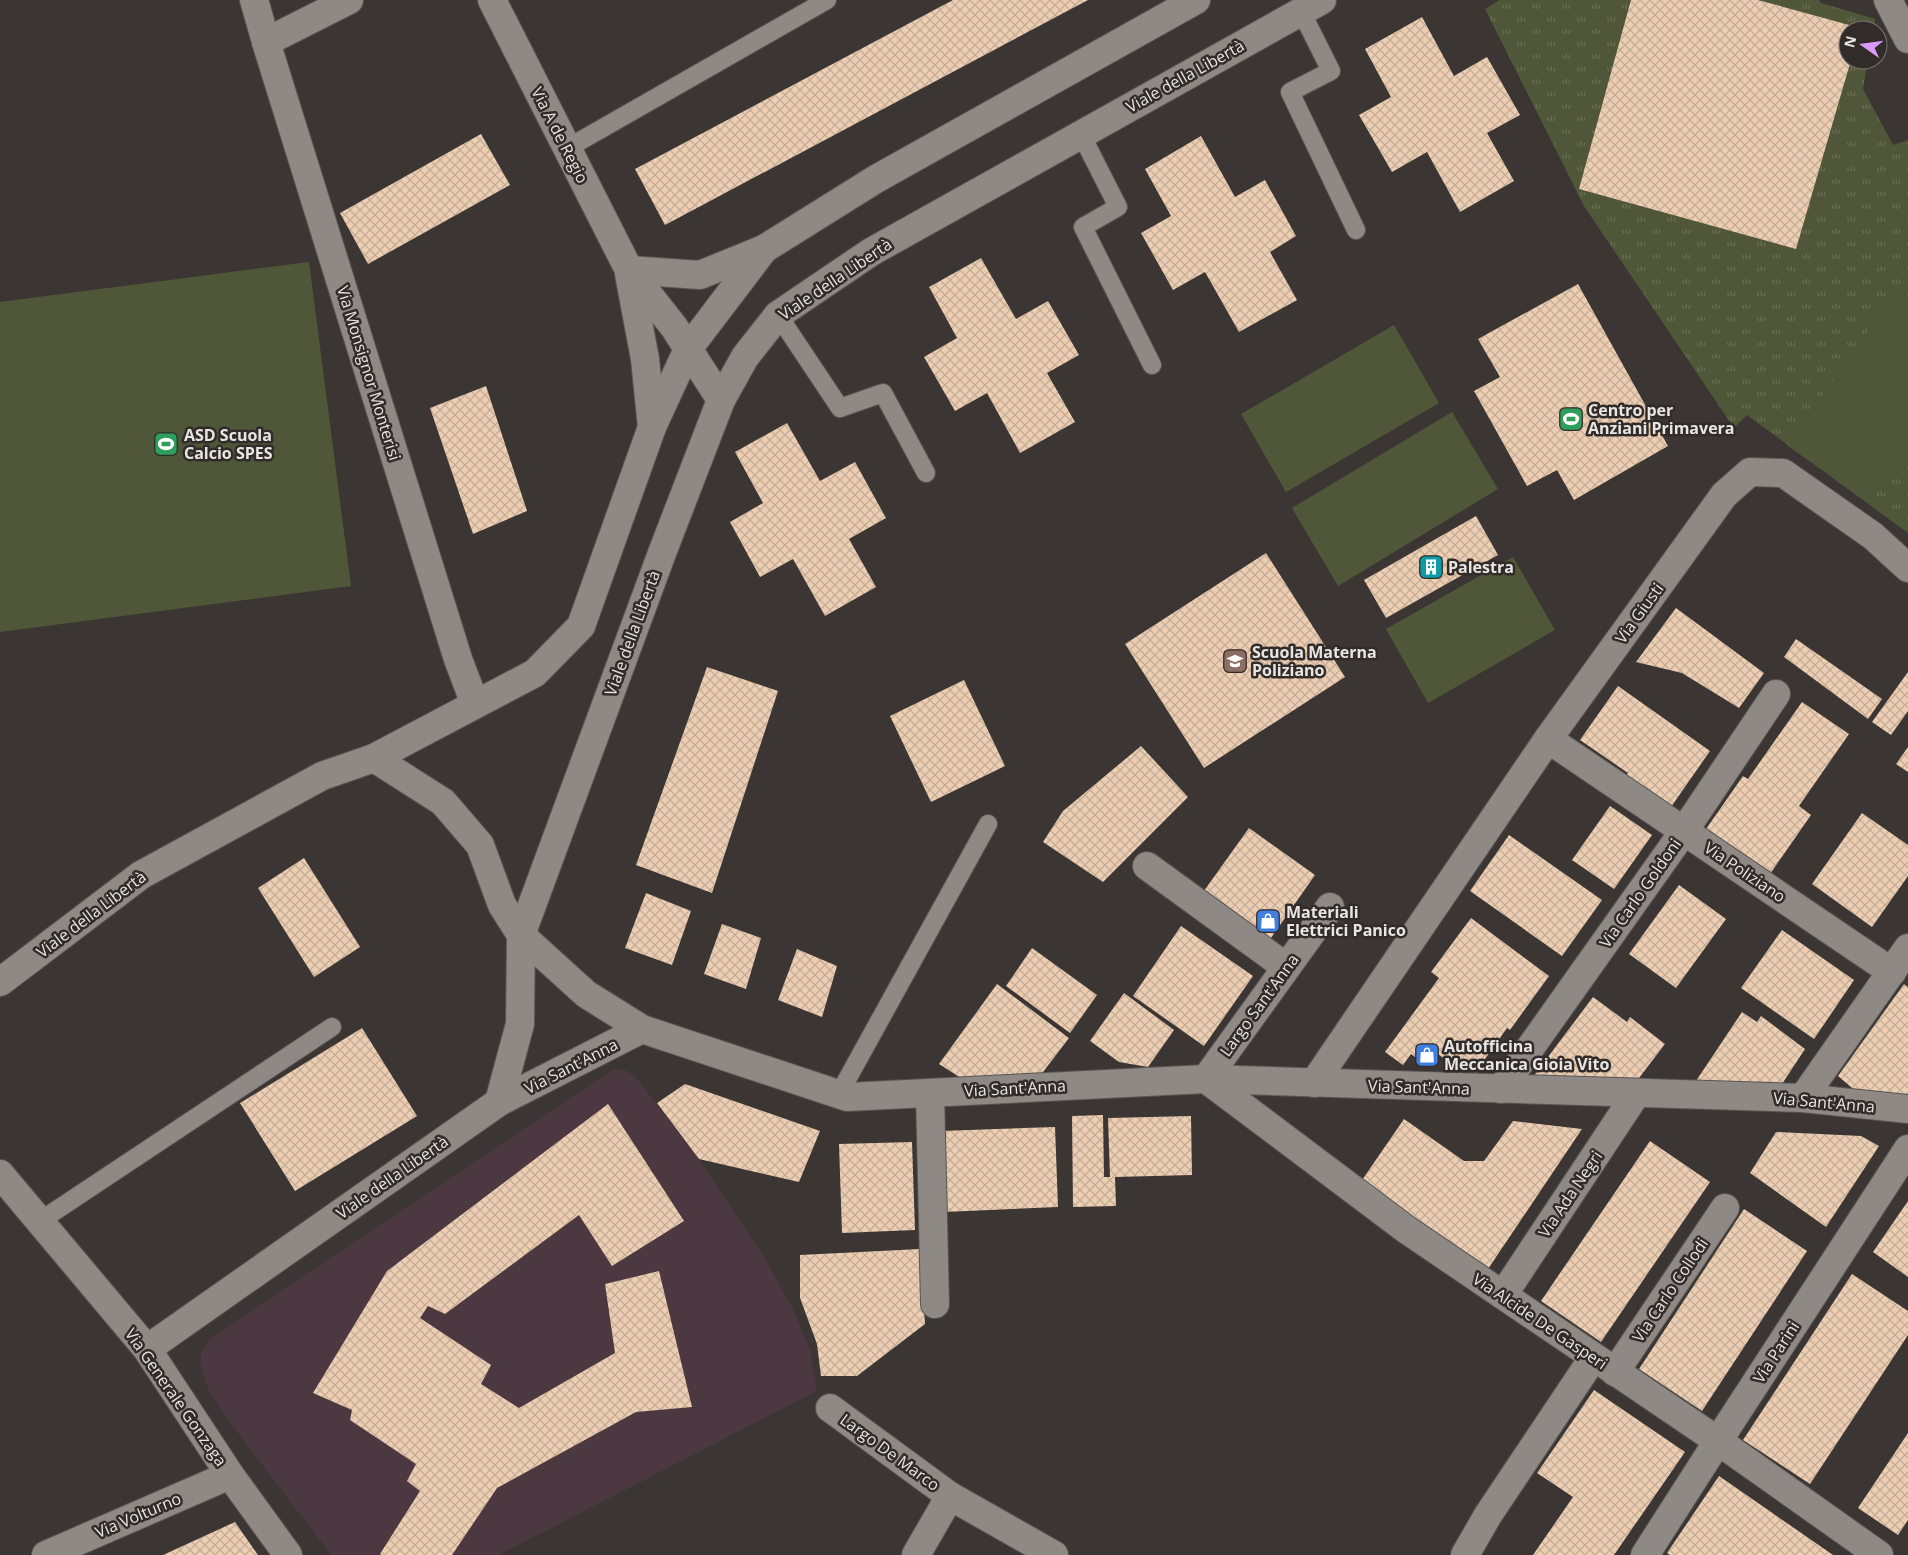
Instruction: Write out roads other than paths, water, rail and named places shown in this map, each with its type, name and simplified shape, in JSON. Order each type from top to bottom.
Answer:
[{"type":"street","name":"Via Monsignor Monterisi","points":[[254,0],[458,660],[475,704]]},
{"type":"street","points":[[266,42],[348,0]]},
{"type":"street","name":"Via A de Regio","points":[[492,0],[629,270],[674,327],[721,400]]},
{"type":"street","name":"Viale della Libertà","points":[[1,984],[140,874],[322,776],[374,758],[535,673],[582,626],[652,426],[688,349],[764,249],[876,179],[1196,0]]},
{"type":"street","points":[[1888,0],[1908,39]]},
{"type":"street","name":"Viale della Libertà","points":[[147,1349],[499,1102],[520,1024],[521,935],[658,562],[721,400],[745,356],[778,314],[871,252],[1312,6]]},
{"type":"street","points":[[629,270],[700,275],[764,249]]},
{"type":"street","name":"Via A de Regio","points":[[629,270],[645,359],[652,426]]},
{"type":"street","name":"Via Giusti","points":[[1314,1083],[1548,739],[1724,495],[1750,472],[1783,473],[1873,536],[1908,568]]},
{"type":"street","name":"Via Carlo Goldoni","points":[[1501,1089],[1684,831],[1776,694]]},
{"type":"street","name":"Via Poliziano","points":[[1548,739],[1892,972]]},
{"type":"street","points":[[374,758],[443,802],[480,845],[502,905],[521,935]]},
{"type":"street","points":[[1147,866],[1286,967]]},
{"type":"street","name":"Largo Sant'Anna","points":[[1206,1079],[1330,907]]},
{"type":"street","name":"Via Sant'Anna","points":[[521,935],[586,994],[642,1029],[847,1097],[1206,1079],[1803,1098],[1908,1109]]},
{"type":"street","points":[[1803,1098],[1908,948]]},
{"type":"street","name":"Via Sant'Anna","points":[[499,1102],[642,1029]]},
{"type":"street","name":"Via Alcide De Gasperi","points":[[1206,1079],[1407,1230],[1718,1441],[1879,1555]]},
{"type":"street","points":[[930,1093],[935,1304]]},
{"type":"street","name":"Via Ada Negri","points":[[1503,1295],[1636,1094]]},
{"type":"street","name":"Via Parini","points":[[1648,1554],[1718,1441],[1908,1149]]},
{"type":"street","name":"Via Generale Gonzaga","points":[[0,1174],[147,1349],[230,1475],[288,1555]]},
{"type":"street","name":"Via Carlo Collodi","points":[[1615,1372],[1725,1208]]},
{"type":"street","points":[[1465,1555],[1488,1515],[1593,1358]]},
{"type":"street","name":"Largo De Marco","points":[[830,1408],[950,1496],[1054,1555]]},
{"type":"street","name":"Via Volturno","points":[[46,1555],[230,1475]]},
{"type":"street","points":[[916,1555],[950,1496]]},
{"type":"lane","points":[[566,149],[827,0]]},
{"type":"lane","points":[[1312,6],[1331,70],[1290,92],[1356,230]]},
{"type":"lane","points":[[1082,134],[1118,206],[1083,228],[1152,365]]},
{"type":"lane","points":[[778,314],[840,408],[883,393],[926,473]]},
{"type":"lane","points":[[839,1094],[988,824]]},
{"type":"lane","points":[[40,1221],[332,1027]]},
{"type":"place","name":"Centro per Anziani Primavera","points":[[1571,419]]},
{"type":"place","name":"ASD Scuola Calcio SPES","points":[[166,444]]},
{"type":"place","name":"Palestra","points":[[1431,567]]},
{"type":"place","name":"Scuola Materna Poliziano","points":[[1235,661]]},
{"type":"place","name":"Materiali Elettrici Panico","points":[[1268,921]]},
{"type":"place","name":"Autofficina Meccanica Gioia Vito","points":[[1427,1055]]}]
